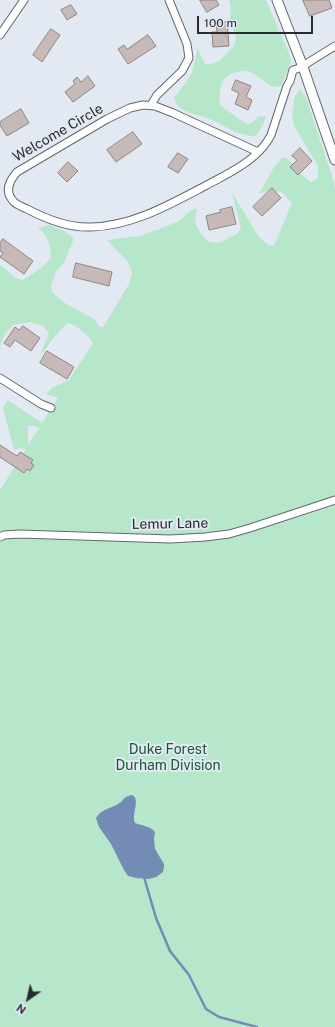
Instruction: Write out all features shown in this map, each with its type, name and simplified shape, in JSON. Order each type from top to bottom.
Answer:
[{"type":"street","points":[[0,35],[24,0]]},
{"type":"street","points":[[151,105],[157,95],[182,71],[189,58],[187,44],[169,0]]},
{"type":"street","points":[[277,0],[303,67],[335,160]]},
{"type":"street","points":[[303,67],[335,46]]},
{"type":"street","name":"Welcome Circle","points":[[258,152],[173,113],[151,105],[144,105],[130,108],[107,119],[16,172],[11,178],[8,186],[9,194],[13,201],[35,213],[72,226],[92,227],[121,223],[157,210],[243,165],[258,152],[268,141],[271,135],[293,70],[303,67]]},
{"type":"street","points":[[0,378],[40,404],[51,408]]},
{"type":"street","name":"Lemur Lane","points":[[0,537],[20,534],[170,539],[205,537],[229,534],[335,500]]},
{"type":"green space","points":[[229,0],[266,0],[289,53],[291,62],[281,86],[273,87],[248,71],[244,71],[236,72],[227,77],[220,89],[220,105],[239,119],[248,124],[253,122],[259,116],[266,117],[256,136],[238,133],[210,119],[184,110],[178,106],[174,98],[192,73],[198,47],[205,64],[211,64],[219,61],[233,47],[236,39],[230,18],[231,8]]},
{"type":"green space","name":"Duke Forest Durham Division","points":[[300,89],[306,97],[334,182],[335,190],[335,1027],[0,1027],[0,490],[26,449],[20,448],[14,450],[3,408],[8,400],[42,423],[58,398],[46,394],[52,388],[69,380],[93,343],[82,331],[69,323],[61,329],[39,357],[49,333],[43,326],[30,322],[13,325],[5,334],[0,346],[0,264],[15,278],[23,280],[41,268],[51,258],[47,238],[38,228],[49,225],[64,231],[74,238],[65,261],[56,272],[51,285],[52,292],[63,302],[94,319],[100,327],[103,327],[129,284],[132,273],[128,262],[107,240],[140,236],[179,221],[190,211],[197,208],[195,222],[201,234],[209,242],[218,243],[237,234],[241,228],[232,193],[259,237],[268,245],[274,246],[292,203],[281,192],[267,191],[259,194],[274,167],[283,157],[288,159],[302,175],[311,182],[318,178],[318,166],[294,126],[292,114],[295,96]],"holes":[[[28,426],[39,428],[28,445]]]},
{"type":"water","points":[[132,795],[136,800],[134,815],[135,823],[149,827],[155,832],[155,849],[164,864],[163,872],[156,877],[149,879],[128,876],[111,844],[99,827],[96,818],[103,811],[120,803],[125,798]]},
{"type":"building","points":[[200,0],[216,0],[219,5],[207,12]]},
{"type":"building","points":[[303,0],[329,0],[332,8],[310,16]]},
{"type":"building","points":[[71,5],[77,14],[67,20],[61,10]]},
{"type":"building","points":[[227,22],[229,46],[213,47],[212,32],[217,32],[216,23]]},
{"type":"building","points":[[51,29],[60,35],[42,62],[33,55]]},
{"type":"building","points":[[148,35],[156,46],[128,64],[118,49],[124,45],[127,49]]},
{"type":"building","points":[[88,76],[95,86],[73,102],[65,92],[75,84],[73,81],[77,77],[81,82]]},
{"type":"building","points":[[236,80],[251,86],[246,97],[252,100],[248,110],[235,104],[239,93],[232,90]]},
{"type":"building","points":[[21,109],[29,123],[7,136],[0,125],[0,122]]},
{"type":"building","points":[[133,132],[142,144],[116,162],[107,150]]},
{"type":"building","points":[[300,148],[312,161],[298,175],[290,167],[297,160],[292,156]]},
{"type":"building","points":[[178,153],[188,159],[178,173],[168,167]]},
{"type":"building","points":[[68,162],[78,171],[67,182],[58,173]]},
{"type":"building","points":[[272,188],[281,198],[262,216],[253,207]]},
{"type":"building","points":[[232,207],[236,224],[209,230],[206,216]]},
{"type":"building","points":[[3,239],[33,261],[24,274],[0,257],[3,253],[0,251],[0,243]]},
{"type":"building","points":[[76,263],[112,272],[109,286],[73,277]]},
{"type":"building","points":[[23,326],[40,338],[31,351],[15,340],[10,347],[4,343],[15,327],[19,330]]},
{"type":"building","points":[[47,351],[74,367],[67,379],[40,363]]},
{"type":"building","points":[[0,445],[17,456],[20,452],[33,460],[31,463],[34,465],[30,471],[27,469],[24,473],[0,457]]},
{"type":"waterway","points":[[144,877],[156,918],[170,951],[189,975],[206,1009],[219,1017],[257,1027]]}]
